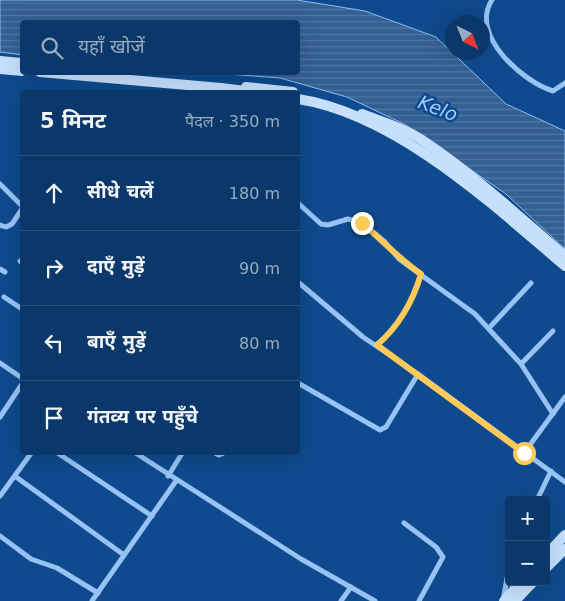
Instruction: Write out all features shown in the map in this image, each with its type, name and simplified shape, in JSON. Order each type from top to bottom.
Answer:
[{"type":"street","points":[[492,0],[486,16],[488,32],[496,47],[536,84],[554,91],[565,83]]},
{"type":"street","points":[[0,61],[20,63]]},
{"type":"street","points":[[0,68],[20,71]]},
{"type":"street","points":[[74,75],[237,90]]},
{"type":"street","points":[[137,75],[275,90]]},
{"type":"street","points":[[300,93],[316,96],[400,128],[421,140],[498,196],[565,256]]},
{"type":"street","points":[[300,99],[316,102],[369,123],[419,150],[470,186],[565,266]]},
{"type":"street","points":[[0,184],[20,206]]},
{"type":"street","points":[[300,205],[321,224],[328,226],[348,218],[362,223],[385,242],[399,259],[475,314],[521,364],[553,414]]},
{"type":"street","points":[[0,224],[6,227],[10,226],[20,211]]},
{"type":"street","points":[[377,345],[398,324],[421,274]]},
{"type":"street","points":[[489,328],[531,283]]},
{"type":"street","points":[[300,284],[363,337],[418,374],[565,482]]},
{"type":"street","points":[[4,296],[20,308]]},
{"type":"street","points":[[521,364],[554,331]]},
{"type":"street","points":[[0,363],[20,377]]},
{"type":"street","points":[[300,384],[380,430],[386,427],[418,374]]},
{"type":"street","points":[[0,417],[20,387]]},
{"type":"street","points":[[524,453],[565,397]]},
{"type":"street","points":[[0,496],[16,477],[30,455]]},
{"type":"street","points":[[60,455],[152,516]]},
{"type":"street","points":[[138,455],[176,482],[375,601]]},
{"type":"street","points":[[168,476],[181,455]]},
{"type":"street","points":[[538,496],[551,471]]},
{"type":"street","points":[[16,477],[124,555]]},
{"type":"street","points":[[94,600],[176,482]]},
{"type":"street","points":[[0,485],[6,488]]},
{"type":"street","points":[[404,523],[436,547],[443,557],[419,601]]},
{"type":"street","points":[[550,551],[565,535]]},
{"type":"street","points":[[0,536],[31,559],[57,568],[98,592]]},
{"type":"street","points":[[550,564],[565,549]]},
{"type":"street","points":[[504,601],[506,586]]},
{"type":"street","points":[[504,601],[517,586]]},
{"type":"street","points":[[515,601],[529,586]]},
{"type":"street","points":[[341,601],[351,587]]},
{"type":"water","name":"Kelo","points":[[0,0],[297,0],[365,11],[436,37],[445,46],[445,60],[460,60],[506,104],[565,131],[565,249],[506,194],[406,125],[347,97],[280,78],[240,75],[300,75],[300,20],[20,20],[20,55],[0,52]]},
{"type":"route","points":[[362,223],[385,242],[399,259],[421,274],[398,324],[377,345],[524,453]]}]
